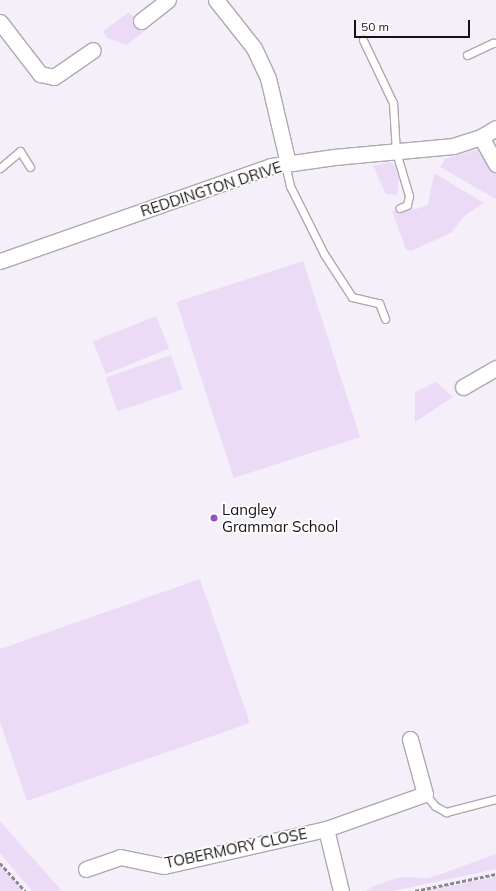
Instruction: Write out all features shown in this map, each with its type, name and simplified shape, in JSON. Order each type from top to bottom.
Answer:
[{"type":"street","points":[[142,20],[168,0]]},
{"type":"street","points":[[216,0],[254,48],[268,78],[287,164]]},
{"type":"street","points":[[0,22],[40,74],[54,77],[93,50]]},
{"type":"street","name":"REDDINGTON DRIVE","points":[[0,261],[271,166],[334,157],[453,146],[481,137],[496,128]]},
{"type":"street","points":[[481,137],[496,164]]},
{"type":"street","points":[[463,387],[496,368]]},
{"type":"street","points":[[326,829],[425,794],[410,739]]},
{"type":"street","name":"TOBERMORY CLOSE","points":[[86,869],[120,857],[164,866],[326,829],[341,891]]},
{"type":"lane","points":[[363,40],[393,103],[396,152],[409,196],[407,205],[400,208]]},
{"type":"lane","points":[[467,55],[496,43]]},
{"type":"lane","points":[[0,168],[20,151],[30,167]]},
{"type":"lane","points":[[287,164],[286,174],[290,186],[324,254],[352,297],[379,303],[385,319]]},
{"type":"lane","points":[[425,794],[435,806],[446,812],[496,799]]},
{"type":"path","points":[[0,863],[25,891]]},
{"type":"path","points":[[415,891],[496,874]]},
{"type":"shaded area","points":[[128,13],[140,20],[147,29],[127,45],[107,38],[103,31]]},
{"type":"shaded area","points":[[482,148],[496,165],[496,199],[440,167],[445,159]]},
{"type":"shaded area","points":[[390,162],[395,166],[399,178],[397,195],[386,194],[373,166]]},
{"type":"shaded area","points":[[434,173],[484,203],[464,216],[451,233],[411,251],[406,249],[392,211],[416,209],[428,205]]},
{"type":"shaded area","points":[[303,261],[360,437],[234,478],[177,302]]},
{"type":"shaded area","points":[[156,316],[169,348],[106,374],[93,341]]},
{"type":"shaded area","points":[[171,355],[183,389],[117,412],[106,377]]},
{"type":"shaded area","points":[[436,382],[453,397],[415,422],[415,392]]},
{"type":"shaded area","points":[[200,579],[250,723],[27,801],[0,722],[0,649]]},
{"type":"shaded area","points":[[0,821],[62,891],[32,891],[0,853]]},
{"type":"shaded area","points":[[496,854],[496,869],[393,891],[365,891],[379,884],[401,877],[428,878]]},
{"type":"shaded area","points":[[0,865],[22,891],[0,891]]},
{"type":"shaded area","points":[[496,877],[496,891],[426,891]]},
{"type":"place","name":"Langley Grammar School","points":[[214,518]]}]
